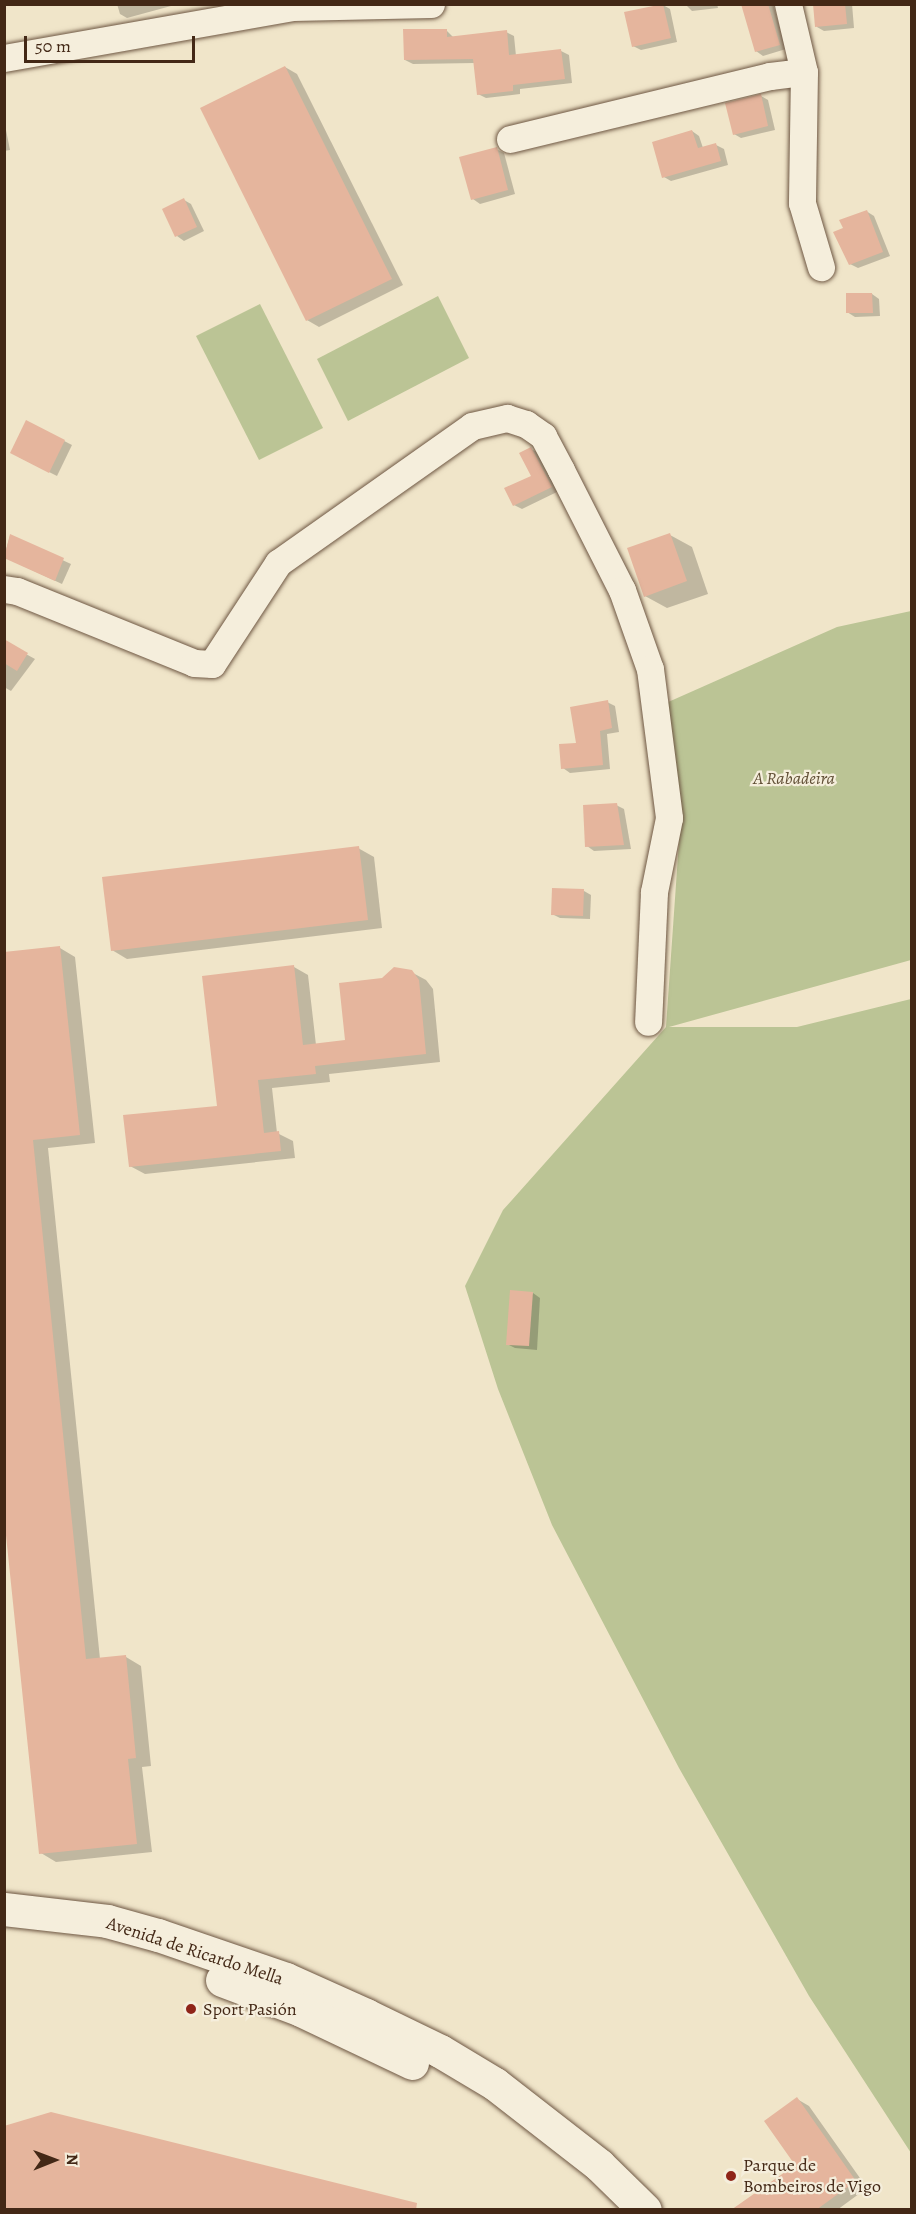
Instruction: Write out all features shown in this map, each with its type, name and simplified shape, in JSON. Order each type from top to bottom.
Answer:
[{"type":"main road","name":"Avenida de Ricardo Mella","points":[[4,1909],[73,1916],[257,1993],[489,2100],[531,2115]]},
{"type":"main road","name":"Avenida de Ricardo Mella","points":[[4,1923],[124,1938],[270,1972],[415,2039],[495,2084],[531,2115],[599,2165],[645,2210]]},
{"type":"main road","points":[[270,1972],[342,2019],[378,2047]]},
{"type":"street","points":[[4,58],[292,7],[431,4]]},
{"type":"street","points":[[788,4],[804,72],[802,203],[821,267]]},
{"type":"street","points":[[510,139],[770,76],[804,72]]},
{"type":"street","points":[[4,589],[17,591],[194,663],[212,664],[278,563],[472,426],[507,417],[526,424],[543,436],[622,590],[650,669],[669,818],[654,892],[648,1022]]},
{"type":"green space","points":[[438,296],[469,358],[348,421],[317,359]]},
{"type":"green space","points":[[260,304],[323,428],[259,460],[196,336]]},
{"type":"green space","name":"A Rabadeira","points":[[911,611],[911,960],[669,1027],[797,1027],[911,999],[911,2153],[809,1996],[679,1768],[552,1525],[498,1389],[465,1286],[503,1210],[666,1027],[680,827],[666,703],[837,627]]},
{"type":"building","points":[[663,4],[671,38],[632,47],[624,12]]},
{"type":"building","points":[[741,4],[768,4],[780,45],[755,52]]},
{"type":"building","points":[[813,4],[845,4],[847,24],[815,27]]},
{"type":"building","points":[[403,29],[447,29],[447,37],[507,30],[509,55],[561,49],[565,79],[513,85],[513,91],[477,95],[473,59],[404,60]]},
{"type":"building","points":[[285,66],[392,279],[306,321],[200,108]]},
{"type":"building","points":[[761,94],[768,126],[733,135],[725,103]]},
{"type":"building","points":[[692,130],[698,148],[716,143],[721,161],[662,178],[652,142]]},
{"type":"building","points":[[497,147],[508,190],[471,200],[459,157]]},
{"type":"building","points":[[184,198],[197,227],[175,237],[162,209]]},
{"type":"building","points":[[867,210],[883,252],[849,265],[833,232],[843,228],[839,220]]},
{"type":"building","points":[[846,293],[872,293],[873,313],[846,313]]},
{"type":"building","points":[[26,420],[65,440],[49,473],[10,453]]},
{"type":"building","points":[[531,447],[552,487],[513,506],[504,488],[531,476],[519,453]]},
{"type":"building","points":[[670,533],[687,581],[644,597],[627,548]]},
{"type":"building","points":[[10,534],[64,558],[55,581],[4,558]]},
{"type":"building","points":[[4,639],[28,653],[17,671],[4,663]]},
{"type":"building","points":[[608,700],[612,728],[600,731],[603,765],[561,769],[559,744],[576,743],[570,707]]},
{"type":"building","points":[[617,803],[624,845],[585,847],[583,805]]},
{"type":"building","points":[[359,846],[368,920],[111,951],[102,877]]},
{"type":"building","points":[[552,888],[584,889],[583,916],[551,915]]},
{"type":"building","points":[[60,946],[80,1135],[33,1140],[86,1659],[126,1655],[136,1758],[128,1759],[137,1844],[39,1854],[4,1516],[4,952]]},
{"type":"building","points":[[294,965],[303,1045],[345,1040],[339,983],[382,978],[394,967],[412,970],[419,980],[426,1054],[315,1066],[316,1074],[258,1080],[264,1133],[279,1131],[281,1151],[129,1167],[123,1115],[217,1106],[202,976]]},
{"type":"building","points":[[510,1290],[533,1292],[529,1346],[506,1345]]},
{"type":"building","points":[[797,2097],[856,2181],[816,2210],[731,2210],[795,2165],[764,2121]]},
{"type":"building","points":[[51,2112],[417,2203],[416,2210],[4,2210],[4,2126]]},
{"type":"place","name":"Sport Pasión","points":[[191,2009]]},
{"type":"place","name":"Parque de Bombeiros de Vigo","points":[[731,2176]]}]
